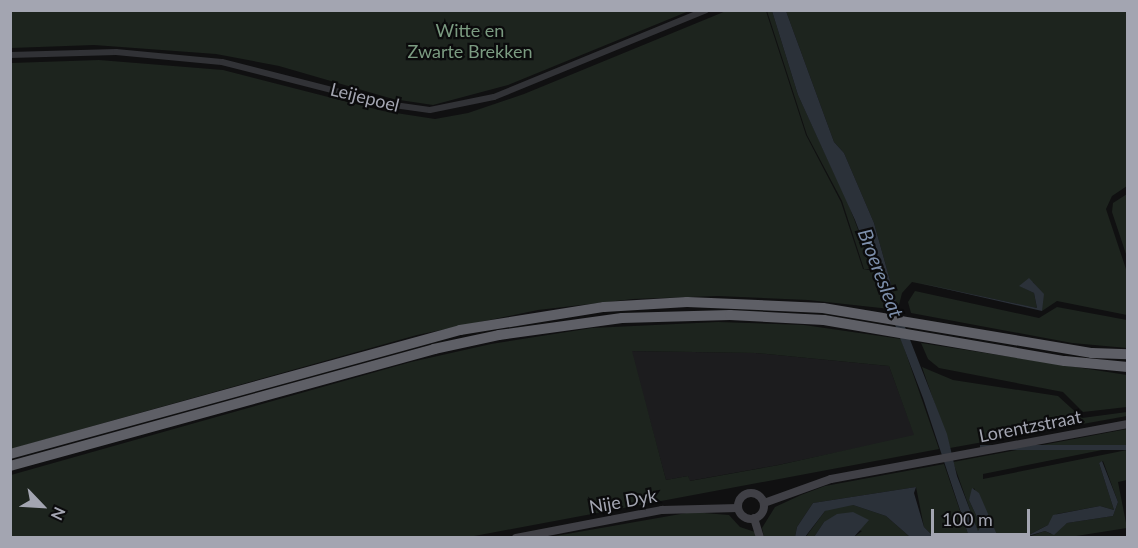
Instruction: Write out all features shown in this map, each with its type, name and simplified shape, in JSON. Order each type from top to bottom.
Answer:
[{"type":"highway","points":[[10,454],[350,359],[522,318],[604,307],[687,302],[768,304],[889,316],[1092,353],[1128,354]]},
{"type":"highway","points":[[10,466],[411,355],[572,323],[730,315],[894,330],[1065,361],[1128,367]]},
{"type":"street","name":"Leijepoel","points":[[10,55],[116,52],[222,62],[387,104],[430,110],[494,97],[706,10]]},
{"type":"street","name":"Lorentzstraat","points":[[764,503],[824,481],[1128,424]]},
{"type":"street","points":[[748,492],[759,495],[764,503],[762,513],[754,518],[744,517],[738,508],[739,499],[748,492]]},
{"type":"street","name":"Nije Dyk","points":[[516,537],[662,510],[738,508]]},
{"type":"street","points":[[754,518],[760,537]]},
{"type":"shaded area","points":[[631,351],[756,353],[889,366],[915,436],[689,481],[688,476],[666,480]]},
{"type":"green space","name":"Witte en Zwarte Brekken","points":[[11,10],[689,11],[508,85],[433,105],[393,99],[279,66],[216,54],[94,45],[11,48]]},
{"type":"green space","points":[[726,11],[766,11],[806,135],[841,202],[863,269],[874,271],[890,309],[808,300],[718,296],[633,299],[538,310],[417,335],[11,449],[11,63],[99,60],[223,70],[383,111],[435,119],[468,113],[524,94]]},
{"type":"green space","points":[[767,11],[772,11],[798,95],[848,203],[873,269],[864,269],[842,201],[807,135]]},
{"type":"green space","points":[[786,11],[1127,11],[1127,186],[1112,196],[1106,209],[1127,272],[1127,315],[1057,301],[1042,311],[1042,294],[1033,282],[1020,286],[1034,293],[1037,308],[912,282],[902,293],[898,309],[874,223],[844,153],[834,142]]},
{"type":"green space","points":[[1127,194],[1127,257],[1112,212],[1113,203]]},
{"type":"green space","points":[[915,291],[1039,318],[1057,307],[1127,320],[1127,348],[1072,343],[911,313],[908,302]]},
{"type":"green space","points":[[718,322],[804,325],[901,339],[939,449],[469,537],[11,538],[11,475],[411,362],[491,344],[592,328]],"holes":[[[632,351],[756,353],[889,366],[914,435],[779,465],[690,481],[688,476],[666,480]]]},
{"type":"green space","points":[[921,343],[1127,375],[1127,407],[1083,412],[1063,392],[939,368],[928,359]]},
{"type":"green space","points":[[922,367],[953,380],[1058,396],[1082,418],[1127,412],[1127,416],[950,448]]},
{"type":"green space","points":[[1127,429],[1127,445],[983,474],[983,479],[1127,450],[1127,480],[1118,482],[1127,528],[1070,537],[1028,537],[1045,531],[1051,534],[1067,523],[1113,516],[1118,502],[1103,461],[1099,463],[1114,510],[1100,506],[1057,514],[1048,525],[1025,537],[998,537],[974,488],[969,500],[981,526],[978,532],[953,462]]},
{"type":"green space","points":[[944,464],[969,537],[934,537],[924,527],[916,487],[813,503],[797,527],[795,537],[764,537],[762,528],[775,507],[801,495],[825,486]]},
{"type":"green space","points":[[839,505],[853,505],[886,516],[910,537],[854,537],[862,531],[824,522],[814,537],[805,538],[825,511]]},
{"type":"green space","points":[[692,512],[729,515],[740,527],[755,532],[756,538],[544,538]]},
{"type":"water","name":"Broeresleat","points":[[772,11],[786,11],[834,142],[844,153],[874,223],[898,309],[947,434],[957,476],[978,531],[981,526],[969,500],[972,488],[979,493],[998,537],[969,537],[923,398],[855,220],[798,95]]},
{"type":"water","points":[[1029,278],[1044,294],[1042,311],[915,282],[1037,308],[1034,293],[1019,286]]},
{"type":"water","points":[[980,445],[1127,445],[1127,450],[980,450]]},
{"type":"water","points":[[1102,461],[1118,502],[1113,516],[1067,523],[1054,535],[1045,531],[1025,537],[1048,525],[1053,515],[1100,506],[1114,510],[1099,463]]},
{"type":"water","points":[[916,487],[914,493],[924,527],[934,537],[910,537],[886,516],[853,505],[825,511],[805,537],[795,537],[797,527],[813,503]]},
{"type":"water","points":[[853,512],[869,520],[854,537],[814,537],[824,522],[837,514]]}]
